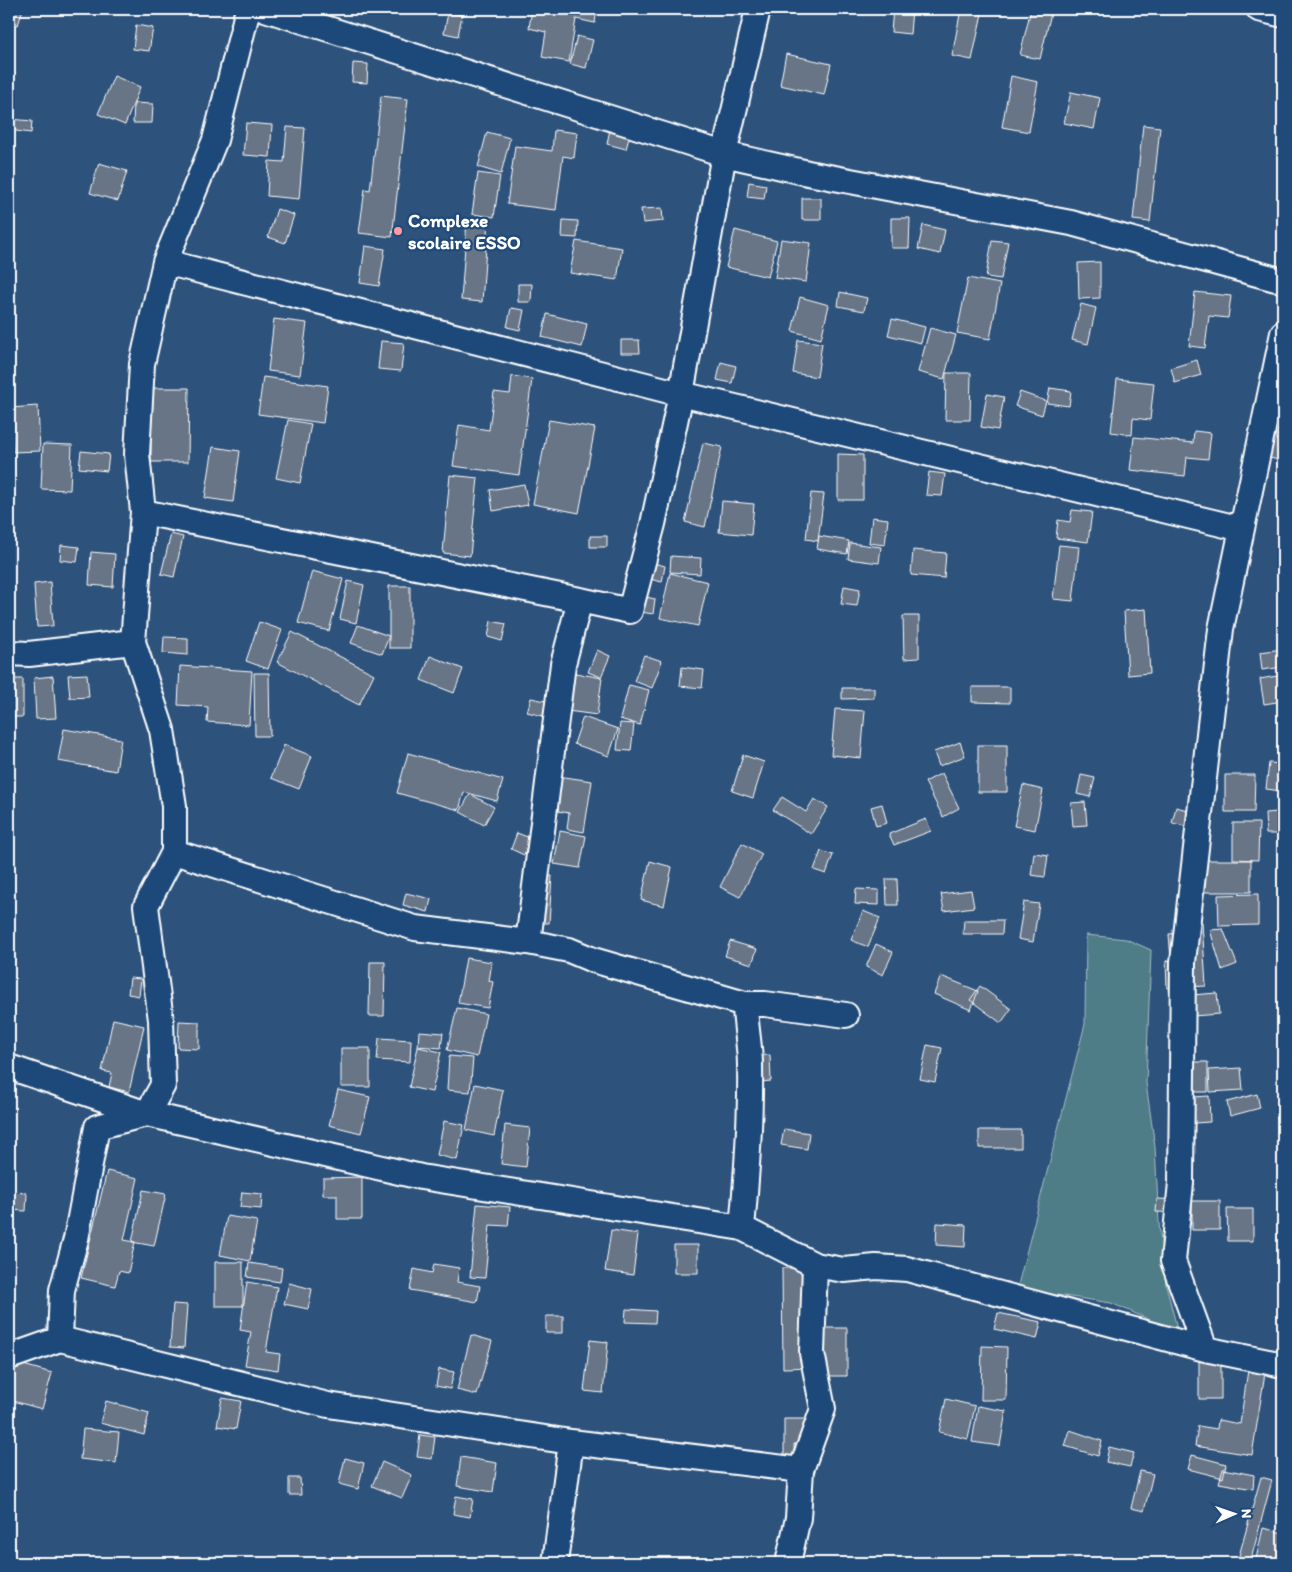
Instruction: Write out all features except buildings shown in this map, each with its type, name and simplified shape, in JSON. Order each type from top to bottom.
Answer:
[{"type":"street","points":[[60,1339],[62,1290],[76,1239],[97,1127],[147,1114],[163,1085],[161,1020],[146,906],[174,852],[174,806],[162,730],[133,642],[143,512],[138,454],[142,364],[165,262],[215,140],[248,9]]},
{"type":"street","points":[[266,9],[724,154],[808,173],[1071,223],[1283,281]]},
{"type":"street","points":[[143,512],[630,611],[653,524],[681,394],[724,154],[758,9]]},
{"type":"street","points":[[1259,9],[1283,15]]},
{"type":"street","points":[[165,262],[681,394],[1242,529]]},
{"type":"street","points":[[1205,1349],[1173,1261],[1181,1183],[1183,962],[1221,630],[1283,333]]},
{"type":"street","points":[[528,942],[563,664],[580,600]]},
{"type":"street","points":[[9,653],[29,654],[133,642]]},
{"type":"street","points":[[174,852],[415,928],[528,942],[569,950],[593,960],[745,1004],[765,1004],[846,1015]]},
{"type":"street","points":[[742,1228],[750,1122],[750,1063],[745,1028],[745,1004]]},
{"type":"street","points":[[9,1067],[147,1114],[421,1176],[742,1228],[815,1265],[844,1270],[876,1267],[907,1269],[1205,1349],[1283,1365]]},
{"type":"street","points":[[788,1563],[798,1518],[801,1470],[822,1409],[812,1353],[815,1265]]},
{"type":"street","points":[[9,1357],[60,1339],[328,1405],[571,1442],[801,1470]]},
{"type":"street","points":[[555,1563],[571,1442]]},
{"type":"green space","points":[[1086,935],[1126,939],[1151,950],[1146,1083],[1155,1147],[1159,1224],[1166,1285],[1178,1332],[1111,1303],[1017,1289],[1085,1024]]},
{"type":"place","name":"Complexe scolaire ESSO","points":[[398,231]]}]
